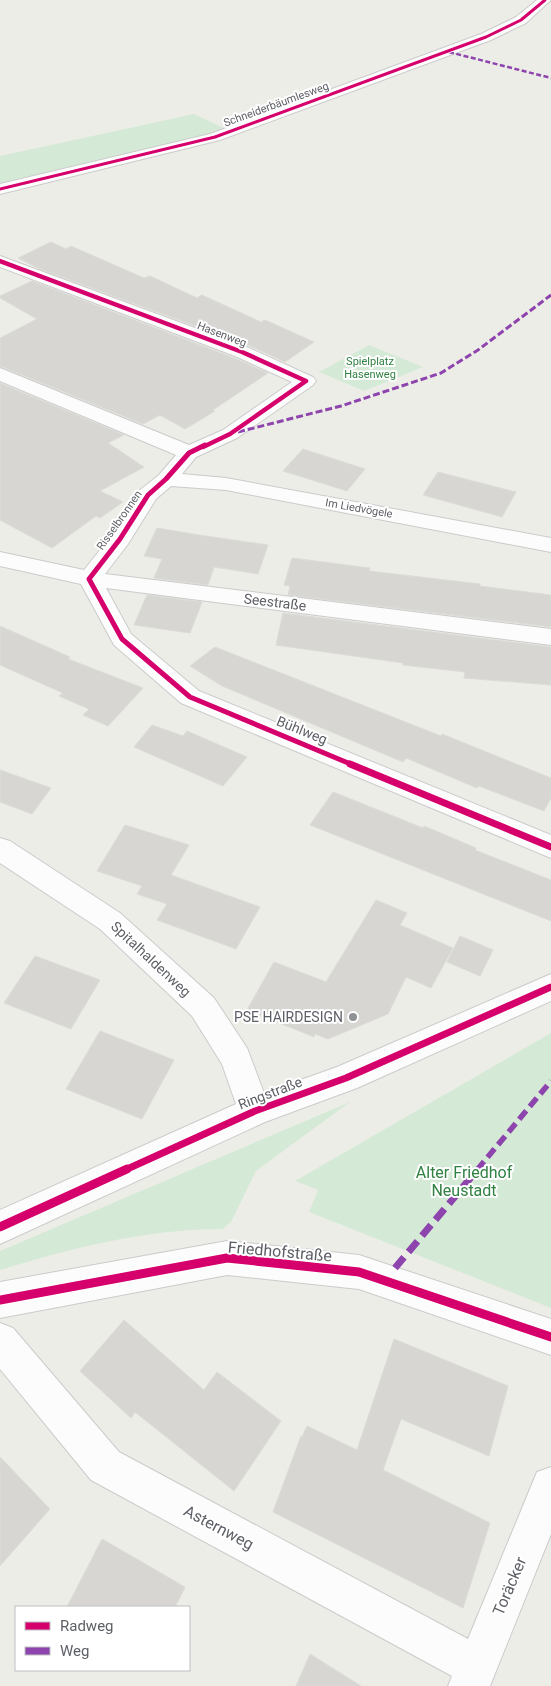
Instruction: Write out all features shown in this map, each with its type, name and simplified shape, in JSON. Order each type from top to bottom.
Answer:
[{"type":"street","name":"Schneiderbäumlesweg","points":[[0,189],[215,137],[486,37],[521,20],[545,0]]},
{"type":"street","name":"Hasenweg","points":[[0,261],[242,352],[306,381],[230,434],[189,452]]},
{"type":"street","points":[[0,374],[189,452]]},
{"type":"street","name":"Risselbronnen","points":[[88,579],[120,539],[148,495],[166,479],[189,452]]},
{"type":"street","name":"Im Liedvögele","points":[[166,479],[226,484],[551,545]]},
{"type":"street","name":"Seestraße","points":[[0,559],[88,579],[551,637]]},
{"type":"street","name":"Bühlweg","points":[[88,579],[122,640],[190,697],[551,847]]},
{"type":"street","name":"Spitalhaldenweg","points":[[0,849],[110,921],[203,1007],[236,1058],[255,1111]]},
{"type":"street","name":"Ringstraße","points":[[0,1227],[255,1111],[346,1078],[551,987]]},
{"type":"street","name":"Friedhofstraße","points":[[0,1300],[227,1258],[359,1272],[551,1336]]},
{"type":"street","name":"Asternweg","points":[[0,1341],[105,1466],[472,1676]]},
{"type":"street","name":"Toräcker","points":[[472,1676],[551,1486]]},
{"type":"green space","points":[[194,114],[226,129],[207,136],[0,187],[0,156]]},
{"type":"green space","name":"Spielplatz Hasenweg","points":[[369,345],[423,367],[364,391],[319,372]]},
{"type":"green space","name":"Alter Friedhof Neustadt","points":[[551,1033],[551,1308],[309,1212],[318,1190],[295,1181]]},
{"type":"green space","points":[[350,1102],[256,1171],[231,1222],[223,1229],[166,1232],[110,1241],[0,1270],[0,1251]]},
{"type":"building","points":[[51,242],[66,249],[71,246],[144,278],[150,276],[197,298],[202,295],[261,322],[265,320],[314,342],[285,362],[250,346],[40,269],[18,258]]},
{"type":"building","points":[[32,281],[234,358],[268,373],[213,410],[215,411],[185,429],[160,415],[143,424],[0,366],[0,338],[37,319],[0,298],[0,296]]},
{"type":"building","points":[[0,383],[124,435],[108,443],[144,467],[100,491],[123,502],[100,518],[96,516],[52,548],[0,520]]},
{"type":"building","points":[[303,449],[365,469],[347,491],[283,471]]},
{"type":"building","points":[[438,472],[516,492],[502,517],[423,495]]},
{"type":"building","points":[[157,528],[268,545],[258,574],[214,567],[208,585],[154,578],[162,559],[144,556]]},
{"type":"building","points":[[292,558],[370,568],[369,571],[480,584],[480,586],[551,595],[551,627],[288,595],[290,586],[284,585]]},
{"type":"building","points":[[147,595],[202,602],[190,633],[134,625]]},
{"type":"building","points":[[283,613],[551,647],[551,685],[464,678],[465,672],[403,665],[403,663],[276,645]]},
{"type":"building","points":[[0,626],[70,657],[68,659],[143,688],[108,726],[83,715],[89,709],[59,696],[63,693],[0,665]]},
{"type":"building","points":[[215,647],[551,778],[551,798],[544,811],[479,786],[477,788],[406,758],[403,762],[222,686],[190,666]]},
{"type":"building","points":[[152,725],[183,736],[187,731],[247,757],[223,786],[134,747]]},
{"type":"building","points":[[0,770],[51,788],[32,814],[0,802]]},
{"type":"building","points":[[333,792],[423,828],[424,826],[476,848],[475,850],[551,880],[551,921],[310,825]]},
{"type":"building","points":[[125,825],[189,845],[171,875],[260,907],[236,949],[157,920],[167,904],[137,894],[142,886],[97,871]]},
{"type":"building","points":[[376,900],[407,913],[400,925],[453,948],[431,988],[406,977],[388,1014],[328,1039],[315,1034],[314,1037],[247,1010],[274,962],[326,982]]},
{"type":"building","points":[[460,936],[493,950],[480,976],[447,962]]},
{"type":"building","points":[[35,956],[100,980],[71,1029],[4,1003]]},
{"type":"building","points":[[100,1031],[174,1060],[142,1119],[66,1089]]},
{"type":"building","points":[[124,1320],[204,1390],[217,1372],[281,1421],[234,1491],[135,1412],[131,1418],[80,1371]]},
{"type":"building","points":[[394,1339],[508,1386],[489,1456],[401,1419],[383,1470],[490,1523],[463,1608],[273,1512],[301,1436],[307,1426],[357,1450]]},
{"type":"building","points":[[0,1457],[50,1509],[0,1566]]},
{"type":"building","points":[[102,1539],[185,1587],[176,1606],[68,1606]]},
{"type":"building","points":[[310,1654],[361,1686],[296,1686]]},
{"type":"marked path","points":[[449,52],[551,78]]},
{"type":"marked path","points":[[238,432],[341,406],[441,373],[478,350],[551,295]]},
{"type":"marked path","points":[[395,1268],[551,1081]]},
{"type":"cycle path","points":[[0,189],[215,137],[486,37],[521,20],[545,0]]},
{"type":"cycle path","points":[[0,261],[242,352],[306,381]]},
{"type":"cycle path","points":[[306,381],[230,434],[189,453],[166,479],[148,495],[120,539],[89,579],[122,639],[190,697],[551,847]]},
{"type":"cycle path","points":[[0,1227],[255,1111],[346,1078],[551,987]]},
{"type":"cycle path","points":[[0,1300],[227,1258],[359,1272],[551,1337]]},
{"type":"place","name":"PSE HAIRDESIGN","points":[[353,1017]]}]
